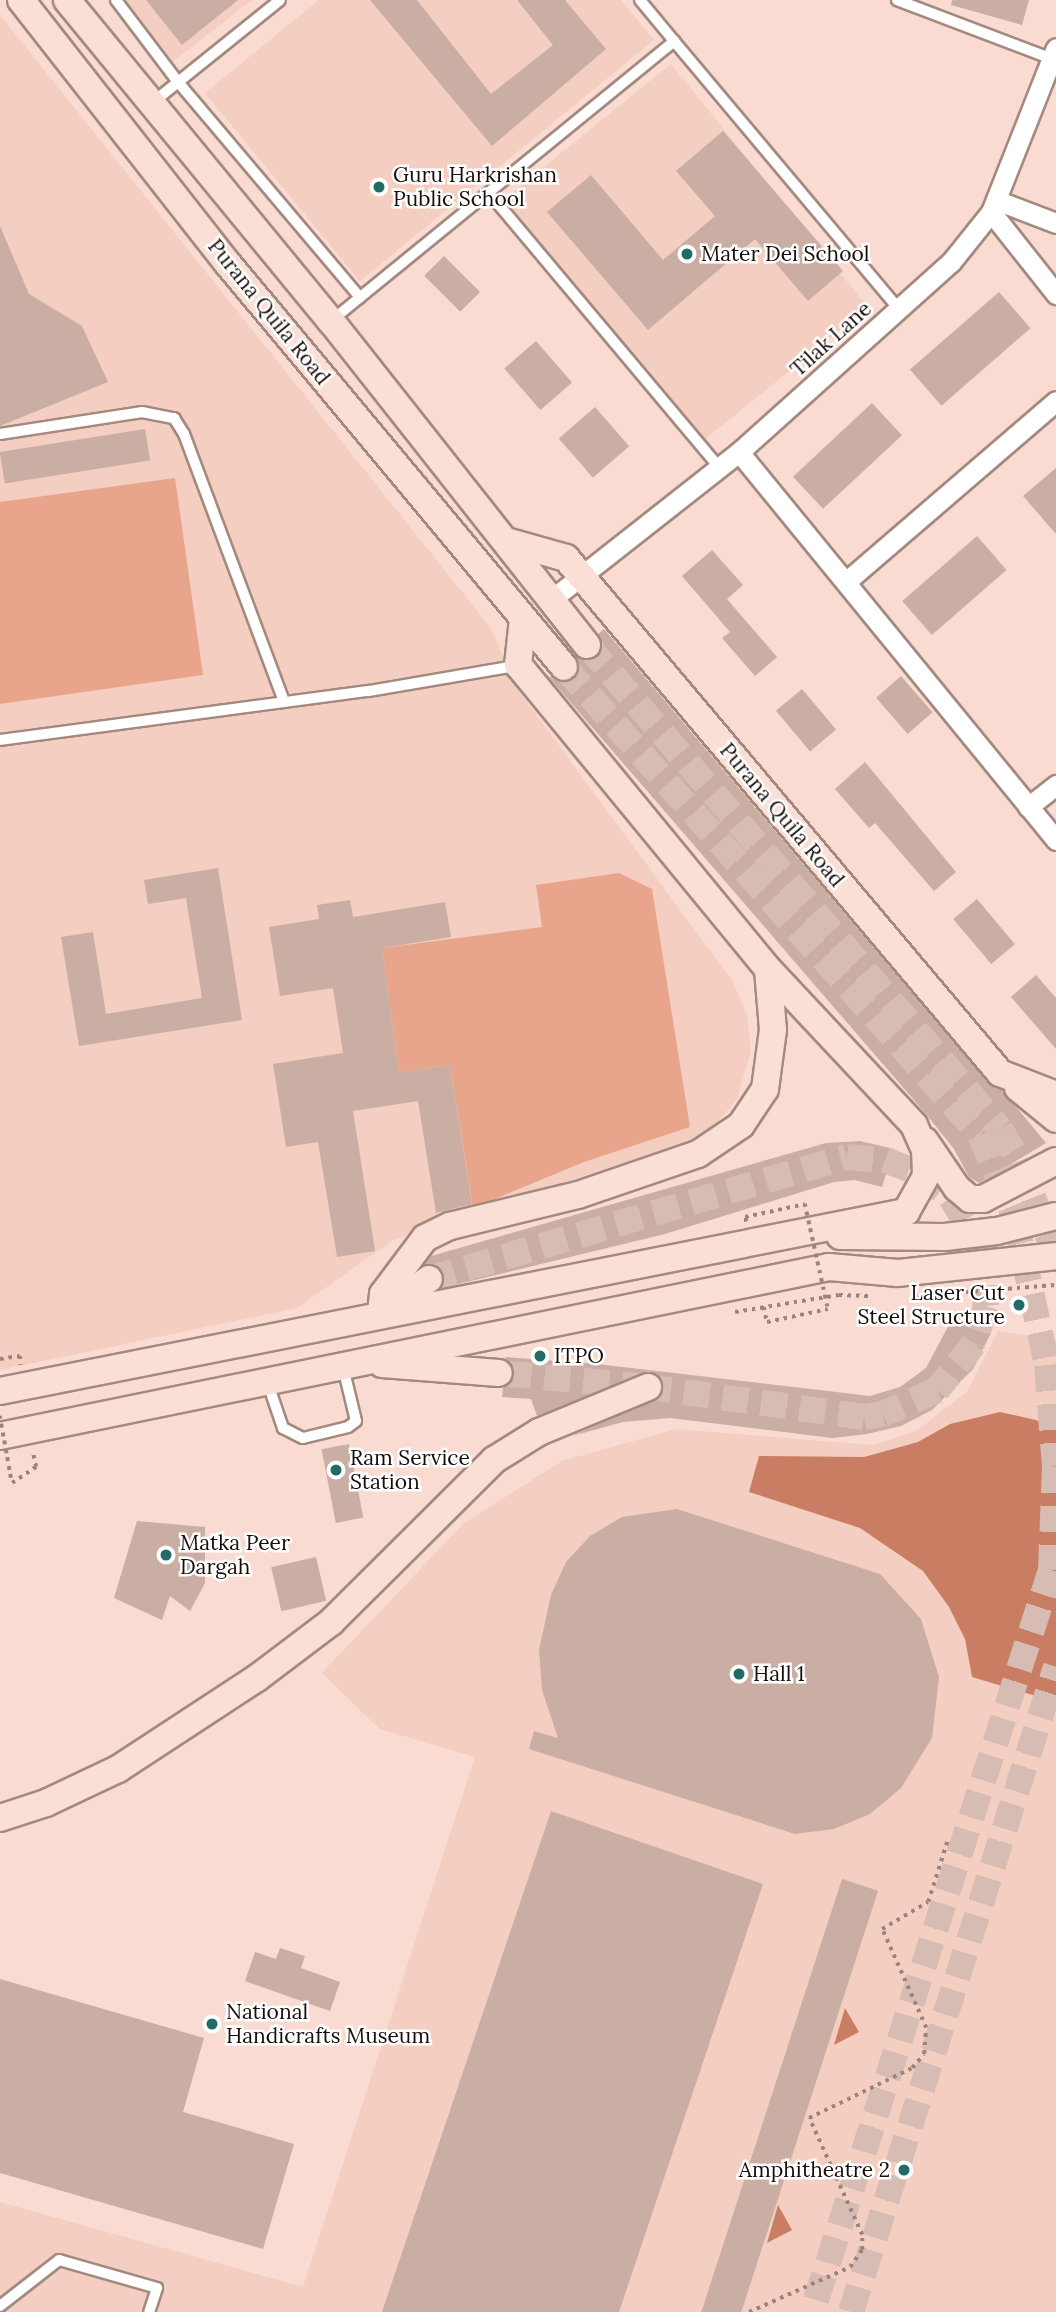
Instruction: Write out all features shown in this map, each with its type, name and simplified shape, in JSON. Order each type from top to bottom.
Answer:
[{"type":"main road","name":"Purana Quila Road","points":[[21,0],[229,265],[564,667]]},
{"type":"main road","name":"Purana Quila Road","points":[[67,0],[150,105],[331,321],[587,645]]},
{"type":"main road","name":"Purana Quila Road","points":[[506,541],[566,558],[1000,1073],[1056,1095]]},
{"type":"main road","points":[[523,619],[518,665],[768,969],[914,1125],[957,1188],[970,1199],[989,1196],[1056,1161]]},
{"type":"main road","points":[[381,1313],[383,1294],[425,1238],[450,1226],[578,1195],[698,1154],[741,1125],[765,1089],[773,1030],[768,969]]},
{"type":"main road","points":[[1000,1073],[1056,1119]]},
{"type":"main road","points":[[0,1391],[381,1313],[906,1212],[926,1176],[925,1150],[914,1125]]},
{"type":"main road","points":[[796,1235],[945,1237],[997,1231],[1056,1216]]},
{"type":"main road","points":[[0,1436],[345,1362],[829,1267],[898,1273],[1056,1256]]},
{"type":"main road","points":[[381,1313],[429,1279]]},
{"type":"main road","points":[[345,1362],[499,1373]]},
{"type":"main road","points":[[0,1818],[46,1803],[118,1769],[257,1678],[331,1622],[494,1460],[539,1432],[648,1387]]},
{"type":"main road","points":[[0,1455],[49,1427]]},
{"type":"street","name":"Tilak Lane","points":[[552,599],[740,452],[951,262],[994,206],[1054,53]]},
{"type":"street","points":[[994,206],[1056,223]]},
{"type":"street","points":[[994,206],[1056,294]]},
{"type":"street","points":[[848,580],[1056,401]]},
{"type":"street","points":[[740,452],[848,580],[1056,840]]},
{"type":"street","points":[[1028,807],[1056,785]]},
{"type":"lane","points":[[116,0],[178,82],[360,298]]},
{"type":"lane","points":[[150,105],[280,0]]},
{"type":"lane","points":[[640,0],[899,309]]},
{"type":"lane","points":[[897,0],[1054,53]]},
{"type":"lane","points":[[331,321],[674,41]]},
{"type":"lane","points":[[489,193],[720,468]]},
{"type":"lane","points":[[0,434],[142,412],[174,418],[184,434],[284,702]]},
{"type":"lane","points":[[0,740],[284,702],[518,665]]},
{"type":"lane","points":[[267,1380],[283,1428],[303,1438],[348,1427],[356,1421],[345,1362]]},
{"type":"lane","points":[[0,2306],[59,2260],[157,2288],[149,2312]]},
{"type":"path","points":[[745,1216],[805,1204],[828,1309],[767,1322]]},
{"type":"path","points":[[901,1296],[951,1297],[1056,1285]]},
{"type":"path","points":[[723,1314],[839,1295],[876,1296]]},
{"type":"path","points":[[0,1359],[20,1356]]},
{"type":"path","points":[[0,1416],[12,1483],[36,1467]]},
{"type":"path","points":[[749,2312],[849,2267],[859,2257],[862,2235],[810,2118],[912,2068],[924,2054],[926,2028],[882,1928],[928,1902],[948,1839]]},
{"type":"shaded area","points":[[116,0],[252,0],[170,64]]},
{"type":"shaded area","name":"Guru Harkrishan Public School","points":[[319,0],[621,0],[654,40],[360,281],[205,93]]},
{"type":"shaded area","points":[[0,15],[491,628],[516,687],[733,982],[747,1015],[751,1051],[737,1099],[706,1135],[393,1240],[297,1308],[0,1370]]},
{"type":"shaded area","name":"Mater Dei School","points":[[671,64],[868,307],[701,443],[504,199]]},
{"type":"shaded area","points":[[175,478],[203,675],[0,704],[0,502]]},
{"type":"shaded area","points":[[619,873],[652,889],[690,1127],[584,1162],[473,1208],[450,1065],[399,1072],[382,948],[542,927],[536,885]]},
{"type":"shaded area","points":[[998,1331],[1056,1340],[1056,2312],[0,2312],[0,2202],[303,2287],[475,1757],[380,1729],[322,1673],[463,1524],[562,1461],[676,1429],[873,1445],[916,1431],[967,1392]]},
{"type":"shaded area","points":[[1000,1412],[1036,1420],[1056,1430],[1056,1702],[972,1677],[965,1639],[949,1607],[923,1571],[860,1528],[749,1492],[759,1456],[864,1457],[918,1442],[950,1424]]},
{"type":"shaded area","points":[[845,2008],[859,2032],[834,2045]]},
{"type":"shaded area","points":[[778,2205],[792,2230],[767,2243]]},
{"type":"building","points":[[146,0],[238,0],[182,45]]},
{"type":"building","points":[[370,0],[417,0],[491,94],[553,45],[517,0],[565,0],[606,49],[492,146]]},
{"type":"building","points":[[952,0],[1029,0],[1022,25],[951,5]]},
{"type":"building","points":[[723,131],[843,271],[808,301],[755,239],[648,330],[547,212],[591,175],[663,260],[715,216],[676,171]]},
{"type":"building","points":[[0,226],[29,294],[82,326],[108,382],[0,426]]},
{"type":"building","points":[[444,256],[480,292],[460,312],[424,276]]},
{"type":"building","points":[[999,292],[1030,328],[941,406],[910,369]]},
{"type":"building","points":[[536,341],[572,383],[540,410],[504,369]]},
{"type":"building","points":[[872,403],[902,435],[823,509],[793,477]]},
{"type":"building","points":[[595,407],[629,446],[593,478],[559,438]]},
{"type":"building","points":[[145,429],[150,461],[5,484],[0,452]]},
{"type":"building","points":[[1056,468],[1056,534],[1023,496]]},
{"type":"building","points":[[977,536],[1007,570],[932,635],[902,601]]},
{"type":"building","points":[[712,550],[743,585],[727,599],[777,657],[755,676],[722,638],[730,632],[682,576]]},
{"type":"building","points":[[604,629],[988,1083],[1003,1091],[1046,1143],[979,1183],[969,1177],[954,1149],[926,1114],[547,675],[559,682],[574,679],[580,665],[574,654],[582,660],[597,657],[603,643],[598,634]]},
{"type":"building","points":[[901,676],[932,712],[908,734],[876,698]]},
{"type":"building","points":[[802,689],[836,730],[810,751],[776,711]]},
{"type":"building","points":[[865,762],[956,872],[934,891],[875,823],[869,828],[835,789]]},
{"type":"building","points":[[218,868],[242,1020],[79,1046],[61,937],[93,932],[106,1014],[202,998],[186,898],[148,904],[144,880]]},
{"type":"building","points":[[977,899],[1015,944],[991,964],[953,919]]},
{"type":"building","points":[[350,900],[353,917],[445,902],[451,937],[382,948],[399,1072],[450,1065],[472,1204],[436,1213],[418,1101],[353,1111],[375,1251],[337,1257],[318,1142],[286,1147],[273,1064],[343,1053],[333,988],[280,996],[269,927],[319,919],[317,905]]},
{"type":"building","points":[[1036,975],[1056,998],[1056,1049],[1011,997]]},
{"type":"building","points":[[860,1141],[894,1149],[882,1187],[855,1180],[834,1182],[665,1234],[442,1288],[441,1269],[425,1264],[431,1256],[826,1143]]},
{"type":"building","points":[[951,1321],[991,1333],[973,1369],[932,1410],[901,1426],[867,1434],[832,1438],[670,1418],[623,1422],[572,1436],[660,1397],[663,1382],[649,1371],[537,1416],[531,1399],[502,1397],[503,1388],[515,1375],[505,1357],[597,1364],[870,1396],[900,1387],[926,1368]]},
{"type":"building","points":[[349,1444],[363,1518],[336,1523],[322,1449]]},
{"type":"building","name":"Hall 1","points":[[677,1509],[880,1574],[921,1619],[939,1677],[932,1738],[901,1788],[870,1814],[834,1829],[795,1834],[529,1749],[534,1731],[558,1738],[542,1690],[539,1650],[551,1595],[566,1562],[590,1536],[622,1517]]},
{"type":"building","name":"Matka Peer Dargah","points":[[137,1521],[205,1527],[205,1583],[190,1611],[170,1596],[162,1620],[114,1598]]},
{"type":"building","points":[[316,1557],[326,1601],[281,1611],[271,1567]]},
{"type":"building","points":[[551,1811],[763,1884],[619,2312],[382,2312]]},
{"type":"building","points":[[842,1879],[878,1891],[741,2312],[701,2312]]},
{"type":"building","points":[[280,1948],[305,1956],[301,1968],[340,1982],[330,2011],[245,1981],[255,1952],[276,1959]]},
{"type":"building","points":[[0,1979],[204,2038],[183,2112],[294,2144],[263,2249],[0,2173]]},
{"type":"tunnel","points":[[587,645],[1000,1129],[1019,1161],[1056,1257]]},
{"type":"tunnel","points":[[564,667],[980,1135],[1015,1218],[1047,1365],[1055,1467],[1051,1570],[812,2312]]},
{"type":"tunnel","points":[[429,1279],[847,1157],[885,1160],[921,1174],[951,1198],[981,1247],[986,1306],[974,1344],[937,1390],[883,1414],[864,1417],[648,1387],[499,1373]]},
{"type":"tunnel","points":[[851,2312],[1056,1667]]},
{"type":"place","name":"Guru Harkrishan Public School","points":[[379,187]]},
{"type":"place","name":"Mater Dei School","points":[[687,254]]},
{"type":"place","name":"Laser Cut Steel Structure","points":[[1019,1305]]},
{"type":"place","name":"ITPO","points":[[540,1356]]},
{"type":"place","name":"Ram Service Station","points":[[336,1470]]},
{"type":"place","name":"Matka Peer Dargah","points":[[166,1555]]},
{"type":"place","name":"Hall 1","points":[[739,1674]]},
{"type":"place","name":"National Handicrafts Museum","points":[[212,2024]]},
{"type":"place","name":"Amphitheatre 2","points":[[904,2170]]}]
